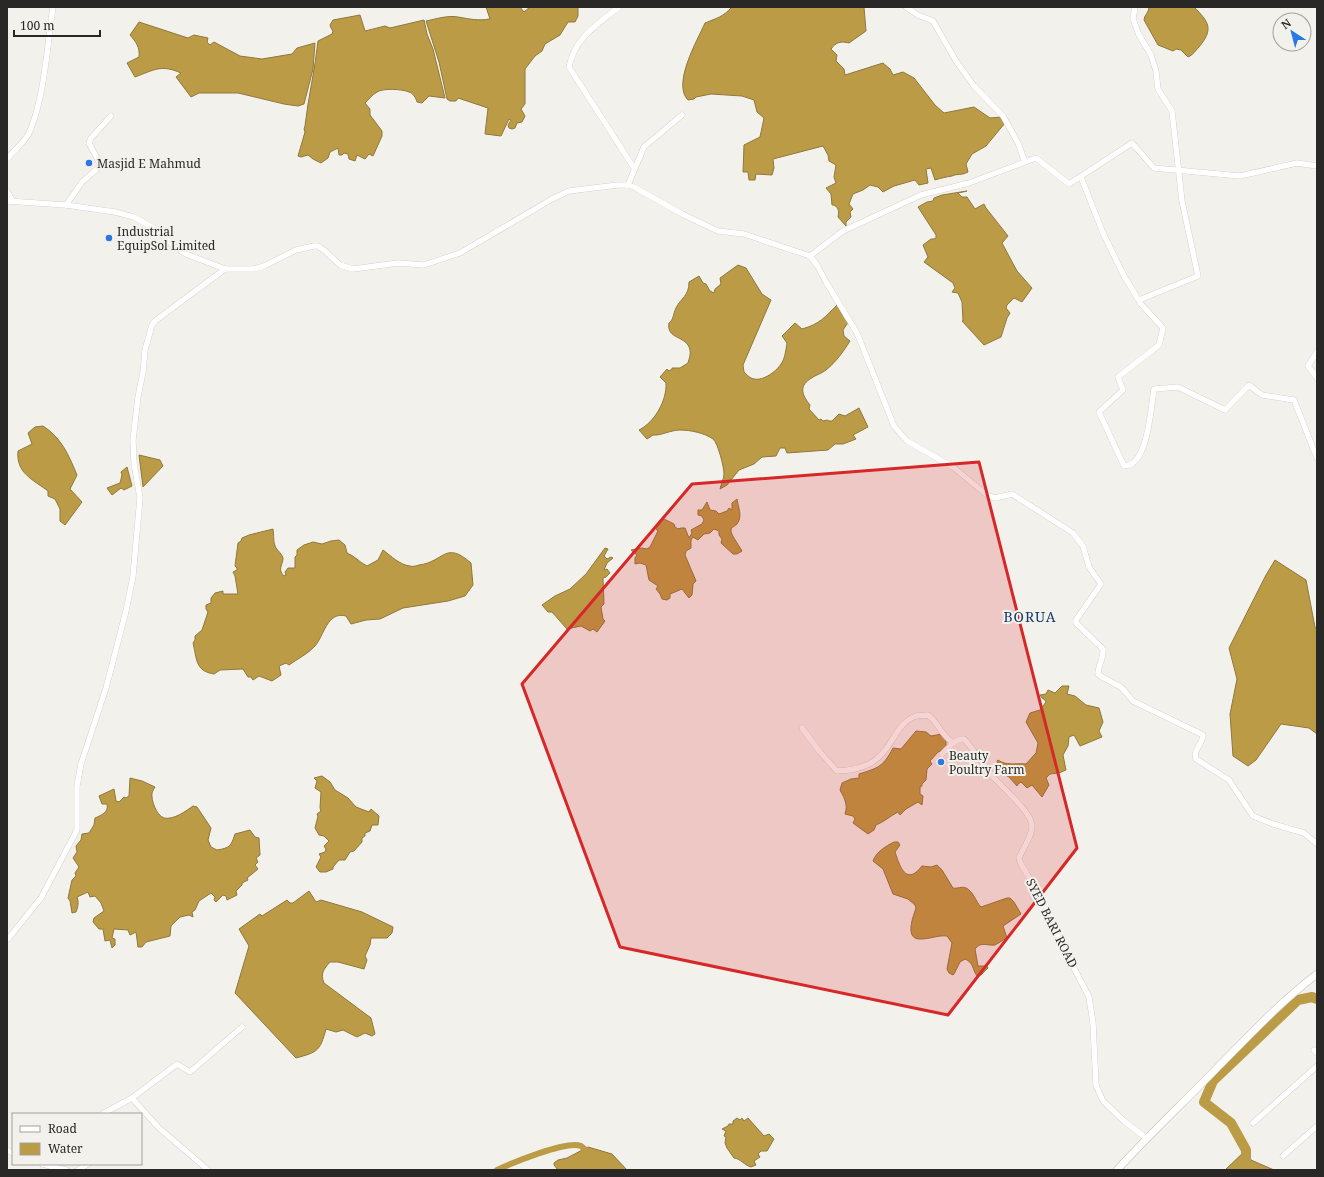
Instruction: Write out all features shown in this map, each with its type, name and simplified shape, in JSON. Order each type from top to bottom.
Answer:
[{"type":"street","points":[[7,159],[30,132],[39,100],[50,39],[53,7]]},
{"type":"street","points":[[620,7],[585,34],[574,52],[569,67],[634,168]]},
{"type":"street","points":[[906,7],[918,15],[934,21],[960,67],[974,86],[1003,116],[1018,143],[1025,162]]},
{"type":"street","points":[[1135,7],[1133,19],[1139,35],[1151,54],[1156,71],[1158,89],[1172,111],[1182,201],[1198,276],[1139,300]]},
{"type":"street","points":[[628,185],[644,147],[682,114]]},
{"type":"street","points":[[66,205],[82,182],[99,167],[100,164],[89,143],[91,138],[111,116]]},
{"type":"street","points":[[810,256],[843,232],[921,195],[969,183],[1036,158],[1069,184],[1132,143],[1154,168],[1240,176],[1297,163],[1317,166]]},
{"type":"street","points":[[1081,177],[1103,234],[1124,276],[1139,300],[1163,328],[1159,345],[1118,377],[1123,390],[1099,412],[1124,466],[1132,464],[1140,455],[1145,442],[1154,389],[1178,387],[1225,410],[1249,385],[1262,396],[1294,400],[1317,458]]},
{"type":"street","points":[[7,191],[9,200],[66,205],[115,212],[134,217],[156,230],[175,247],[186,254],[225,269],[254,269],[264,266],[296,250],[314,246],[318,246],[340,265],[346,268],[352,269],[398,263],[424,265],[460,253],[552,199],[569,191],[618,185],[628,185],[718,232],[744,234],[810,256],[817,265],[857,333],[894,426],[907,441],[952,467],[986,496],[995,498],[1012,494],[1073,533],[1083,546],[1089,567],[1101,584],[1076,620],[1076,623],[1104,649],[1098,674],[1121,687],[1133,701],[1203,735],[1203,739],[1195,754],[1196,760],[1229,780],[1253,816],[1273,824],[1304,833],[1317,844]]},
{"type":"street","points":[[7,940],[41,898],[77,830],[77,786],[81,764],[106,688],[126,611],[133,576],[140,498],[134,463],[133,440],[145,350],[152,325],[225,269]]},
{"type":"street","points":[[1317,352],[1308,366],[1317,378]]},
{"type":"street","points":[[802,728],[837,771],[852,770],[873,762],[886,750],[899,728],[915,716],[928,715],[933,718],[939,729],[947,739],[953,743],[942,754]]},
{"type":"street","name":"SYED BARI ROAD","points":[[953,743],[960,739],[964,739],[995,779],[1029,818],[1032,826],[1030,835],[1019,858],[1021,864],[1045,904],[1053,920],[1057,935],[1089,997],[1093,1023],[1096,1085],[1103,1101],[1146,1138]]},
{"type":"street","points":[[1117,1170],[1146,1138],[1189,1097],[1247,1037],[1304,984],[1317,974]]},
{"type":"street","points":[[104,1113],[132,1098],[177,1064],[190,1072],[242,1027]]},
{"type":"street","points":[[1253,1122],[1317,1066]]},
{"type":"street","points":[[132,1098],[159,1128],[208,1170]]},
{"type":"street","points":[[1283,1156],[1317,1126]]},
{"type":"street","points":[[46,1165],[66,1170]]},
{"type":"highlighted area","points":[[979,462],[1077,848],[948,1015],[620,947],[522,684],[692,484]]},
{"type":"water","points":[[486,7],[520,7],[524,12],[530,7],[578,7],[578,16],[575,22],[568,22],[560,35],[545,44],[542,51],[535,56],[525,69],[525,104],[521,109],[525,116],[522,122],[517,123],[515,128],[512,129],[509,128],[508,125],[511,120],[509,119],[501,136],[485,134],[488,108],[458,98],[456,101],[450,101],[447,99],[439,62],[426,21],[450,16],[477,20],[490,19]]},
{"type":"water","points":[[732,7],[864,7],[866,31],[849,43],[839,43],[831,49],[837,55],[836,61],[844,69],[845,75],[883,63],[890,69],[893,75],[903,72],[914,78],[935,105],[944,113],[974,107],[990,118],[1002,117],[1005,123],[986,146],[972,154],[966,164],[968,172],[935,180],[931,168],[926,169],[928,183],[919,185],[915,180],[894,186],[883,192],[878,187],[870,185],[853,194],[849,204],[853,209],[850,212],[851,217],[846,222],[846,226],[838,217],[838,209],[836,206],[832,205],[831,194],[826,188],[836,183],[834,177],[836,165],[829,161],[828,155],[823,146],[773,159],[774,168],[772,175],[756,174],[755,180],[749,180],[748,172],[743,172],[744,145],[760,137],[764,118],[757,112],[754,100],[742,96],[711,94],[688,100],[684,93],[684,73],[705,23],[723,15]]},
{"type":"water","points":[[1149,7],[1194,7],[1203,17],[1208,26],[1207,35],[1204,41],[1194,53],[1188,57],[1181,50],[1176,49],[1173,51],[1158,45],[1144,20]]},
{"type":"water","points":[[360,15],[365,31],[385,26],[390,28],[424,20],[445,98],[429,96],[422,103],[417,102],[413,95],[402,90],[393,89],[377,92],[365,103],[370,109],[370,115],[382,131],[382,136],[373,156],[369,154],[365,159],[357,155],[355,161],[349,159],[348,154],[344,153],[339,155],[338,148],[330,152],[328,158],[321,163],[308,155],[301,157],[298,156],[305,132],[304,129],[318,41],[332,34],[333,31],[330,25],[333,20]]},
{"type":"water","points":[[139,22],[188,38],[194,35],[208,38],[207,42],[210,45],[214,42],[240,56],[262,59],[292,54],[297,48],[315,43],[313,69],[304,104],[298,106],[284,104],[238,93],[199,93],[191,97],[176,77],[181,73],[163,68],[135,77],[127,63],[139,57],[137,45],[130,35]]},
{"type":"water","points":[[967,191],[958,193],[962,197],[967,197],[975,209],[984,204],[1008,236],[1002,243],[1017,271],[1032,288],[1022,302],[1014,298],[1007,305],[1006,308],[1010,313],[1001,337],[984,345],[962,321],[962,302],[958,293],[952,292],[955,288],[953,283],[924,262],[928,257],[923,245],[931,239],[936,238],[936,235],[918,207],[927,202],[933,201],[934,198],[942,195]]},
{"type":"water","points":[[738,265],[746,268],[762,294],[771,300],[743,365],[744,372],[750,378],[755,379],[768,376],[779,367],[784,357],[787,343],[782,336],[795,323],[802,329],[818,322],[837,305],[842,314],[849,321],[843,330],[844,336],[850,341],[830,367],[806,382],[803,392],[810,405],[809,409],[819,420],[832,421],[839,414],[845,416],[859,408],[868,427],[853,435],[856,439],[843,444],[835,444],[828,450],[787,453],[785,448],[780,448],[776,456],[762,457],[754,464],[739,470],[727,485],[720,489],[724,478],[724,471],[719,450],[713,439],[697,432],[680,430],[653,435],[647,439],[639,430],[650,422],[659,410],[662,403],[666,390],[666,383],[660,377],[667,369],[669,371],[672,368],[680,368],[688,363],[690,350],[688,345],[671,332],[669,323],[673,318],[676,308],[688,291],[689,282],[699,276],[710,291],[714,293],[715,289],[721,284],[720,278]]},
{"type":"water","points":[[43,426],[60,442],[68,454],[77,475],[70,489],[82,502],[65,525],[60,521],[60,509],[55,499],[48,496],[48,491],[26,475],[22,470],[18,459],[18,451],[32,444],[28,433],[35,427]]},
{"type":"water","points":[[139,455],[160,460],[163,466],[143,487]]},
{"type":"water","points":[[127,467],[132,486],[124,490],[121,488],[112,495],[107,488],[120,483],[122,475],[121,472]]},
{"type":"water","points":[[737,499],[740,518],[737,524],[732,528],[731,533],[742,551],[737,554],[733,554],[721,543],[722,539],[719,535],[719,531],[714,529],[710,533],[704,534],[698,540],[693,537],[691,540],[691,548],[686,551],[685,555],[696,581],[693,584],[692,595],[689,598],[682,589],[670,594],[670,598],[667,600],[662,599],[656,589],[658,586],[649,580],[646,565],[640,563],[635,564],[635,558],[637,555],[631,550],[642,548],[647,549],[650,547],[658,531],[655,528],[661,522],[662,518],[674,524],[678,529],[685,528],[689,538],[692,533],[691,530],[702,524],[704,520],[702,516],[698,515],[698,510],[702,510],[707,502],[710,510],[716,511],[719,514],[727,511],[729,508],[732,510],[732,503]]},
{"type":"water","points":[[273,529],[275,546],[283,558],[281,571],[284,576],[286,575],[285,572],[288,568],[295,568],[295,557],[297,555],[297,550],[304,545],[313,542],[322,544],[339,540],[345,545],[347,553],[367,566],[378,560],[383,550],[399,562],[412,566],[427,563],[445,554],[455,553],[471,563],[473,585],[465,596],[448,601],[403,608],[380,619],[366,620],[351,624],[346,616],[340,615],[334,617],[327,625],[315,646],[289,665],[286,663],[279,666],[281,675],[272,681],[259,676],[253,680],[251,677],[248,677],[243,669],[220,670],[214,674],[203,670],[196,659],[193,643],[195,636],[202,630],[208,612],[206,605],[211,603],[211,598],[215,593],[223,591],[223,594],[238,594],[233,572],[237,570],[235,566],[238,543],[242,538]]},
{"type":"water","points":[[605,548],[608,549],[604,556],[607,559],[611,557],[613,558],[607,563],[604,570],[607,569],[610,573],[603,578],[604,604],[601,607],[603,619],[605,621],[597,632],[593,629],[590,631],[581,626],[567,629],[552,612],[548,612],[542,605],[555,596],[570,589],[586,574]]},
{"type":"water","points":[[1275,560],[1306,580],[1315,627],[1317,630],[1317,734],[1309,728],[1281,724],[1256,760],[1248,766],[1233,756],[1230,714],[1237,679],[1229,648]]},
{"type":"water","points":[[1062,686],[1069,686],[1067,694],[1075,696],[1086,705],[1099,708],[1103,722],[1099,731],[1102,737],[1080,746],[1074,735],[1069,737],[1068,746],[1063,755],[1066,770],[1059,773],[1050,774],[1046,778],[1049,785],[1042,797],[1032,785],[1027,788],[1021,782],[1017,786],[1009,777],[1002,773],[1003,768],[1000,768],[997,761],[998,760],[1008,764],[1026,764],[1036,753],[1038,743],[1026,722],[1030,713],[1040,710],[1046,702],[1040,695],[1046,694],[1048,690],[1055,693]]},
{"type":"water","points":[[916,731],[926,732],[931,736],[942,734],[946,738],[946,749],[938,752],[930,761],[932,764],[927,769],[926,780],[920,787],[920,794],[923,796],[922,805],[918,802],[906,809],[900,815],[898,812],[876,825],[874,830],[868,834],[853,823],[855,819],[853,816],[845,814],[846,802],[840,790],[842,783],[851,779],[859,778],[859,774],[879,766],[883,763],[893,748],[901,749]]},
{"type":"water","points":[[322,776],[330,782],[335,790],[348,798],[356,807],[369,812],[371,809],[379,816],[378,825],[372,825],[370,831],[365,833],[365,836],[362,838],[362,842],[354,851],[350,852],[345,860],[339,860],[333,869],[326,872],[320,872],[316,867],[321,857],[319,854],[325,852],[326,849],[324,846],[329,841],[324,836],[319,835],[315,828],[318,816],[317,814],[321,811],[321,792],[315,788],[317,781],[314,778]]},
{"type":"water","points":[[130,778],[142,781],[155,787],[152,793],[153,803],[156,811],[164,818],[172,818],[193,806],[197,807],[211,828],[208,840],[211,847],[217,850],[225,848],[231,844],[235,834],[250,830],[255,837],[259,838],[260,855],[256,858],[258,862],[255,865],[258,869],[247,878],[248,880],[242,883],[236,891],[237,895],[227,900],[226,896],[223,895],[216,902],[214,900],[215,897],[211,893],[199,901],[195,910],[192,912],[193,917],[189,915],[180,917],[171,926],[170,936],[146,942],[142,947],[138,947],[136,932],[130,935],[128,930],[114,929],[112,938],[115,939],[115,945],[112,948],[110,940],[105,941],[103,929],[99,929],[93,922],[94,918],[104,911],[101,903],[95,896],[90,897],[88,892],[77,897],[77,910],[76,912],[72,913],[68,898],[72,880],[76,876],[75,873],[79,867],[73,858],[77,852],[76,846],[81,840],[82,834],[89,833],[94,825],[95,818],[107,809],[107,804],[102,804],[99,796],[114,789],[116,801],[119,802],[124,797],[126,798],[129,796]]},
{"type":"water","points":[[894,842],[898,842],[900,845],[895,852],[899,864],[907,874],[911,875],[915,873],[922,866],[931,867],[937,865],[942,870],[953,888],[963,887],[968,889],[981,907],[1007,898],[1010,898],[1014,902],[1021,914],[1003,926],[1007,938],[995,945],[982,944],[975,949],[978,966],[987,966],[988,968],[981,975],[977,976],[971,964],[965,959],[960,962],[953,975],[949,973],[947,969],[952,943],[947,936],[921,939],[913,936],[911,927],[916,908],[915,905],[908,899],[893,894],[883,869],[873,861],[879,852]]},
{"type":"water","points":[[309,891],[316,902],[321,900],[362,912],[393,927],[392,933],[387,938],[371,938],[370,945],[365,956],[367,960],[364,969],[338,962],[330,962],[324,969],[323,974],[324,983],[371,1018],[375,1034],[372,1036],[365,1033],[357,1037],[343,1030],[336,1032],[326,1029],[322,1042],[317,1050],[296,1058],[235,993],[249,946],[239,929],[260,914],[262,916],[287,900],[290,903],[293,903]]},
{"type":"water","points":[[737,1118],[740,1120],[742,1118],[744,1121],[748,1118],[764,1136],[769,1134],[774,1139],[767,1151],[761,1151],[758,1154],[760,1157],[754,1161],[756,1165],[751,1167],[734,1158],[725,1143],[726,1137],[724,1136],[726,1131],[722,1129],[729,1124],[733,1124],[733,1121]]},
{"type":"water","points":[[588,1147],[612,1154],[627,1170],[558,1170],[554,1165],[554,1163],[558,1160],[567,1158]]},
{"type":"water","points":[[1246,1150],[1251,1160],[1274,1170],[1225,1170]]},
{"type":"waterway","points":[[1246,1170],[1246,1150],[1231,1123],[1204,1102],[1213,1081],[1298,1000],[1312,997],[1317,999]]},
{"type":"waterway","points":[[497,1170],[539,1153],[564,1146],[581,1146],[590,1155]]},
{"type":"place","name":"Masjid E Mahmud","points":[[89,163]]},
{"type":"place","name":"Industrial EquipSol Limited","points":[[109,238]]},
{"type":"place","name":"Beauty Poultry Farm","points":[[941,762]]},
{"type":"district","name":"BORUA","points":[[1030,616]]}]
